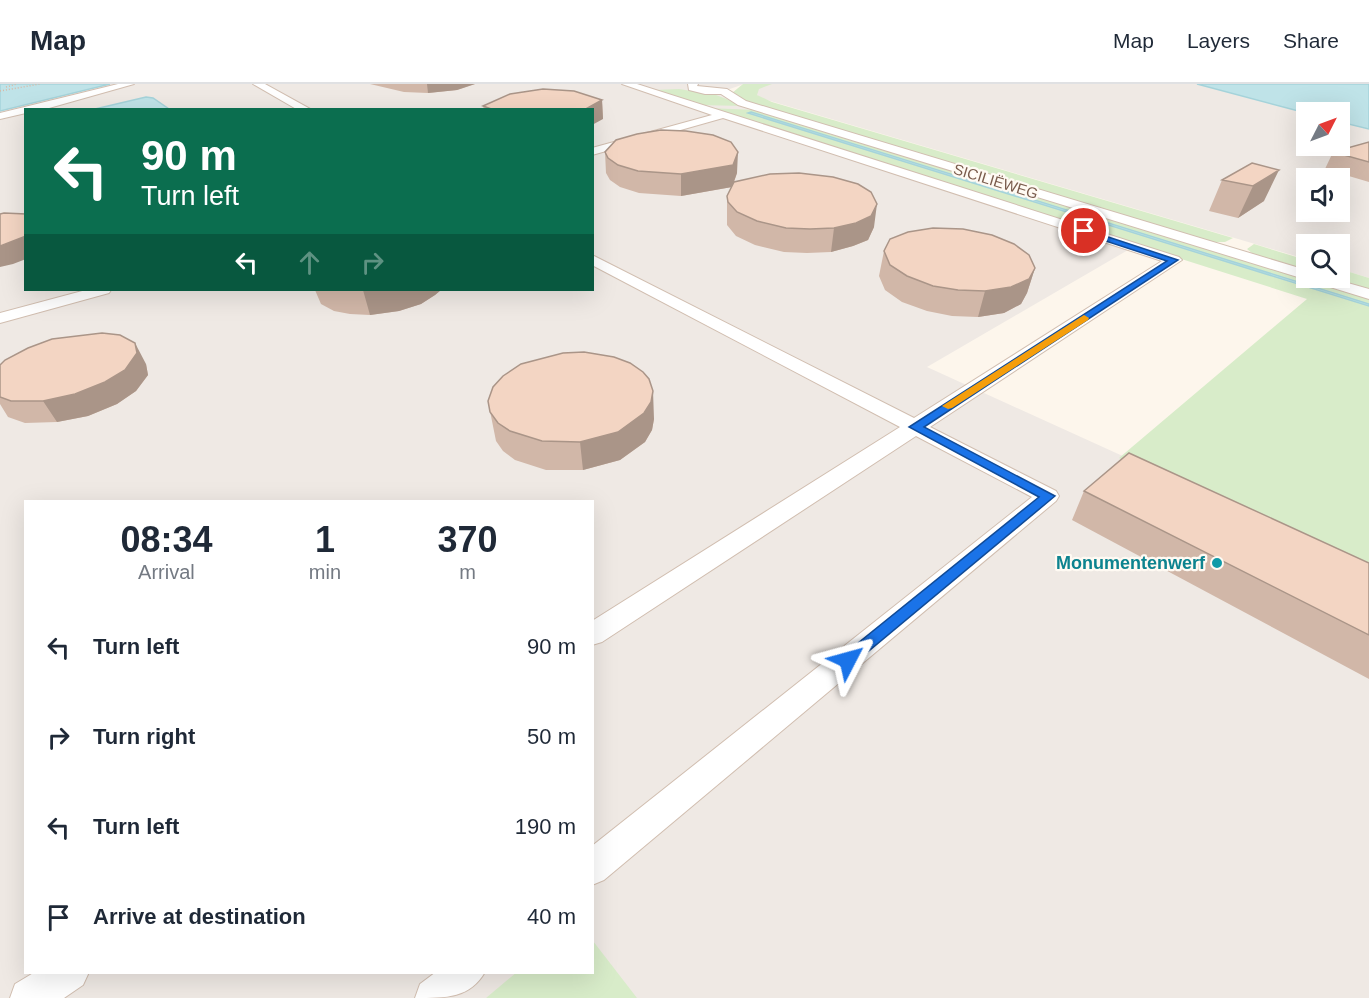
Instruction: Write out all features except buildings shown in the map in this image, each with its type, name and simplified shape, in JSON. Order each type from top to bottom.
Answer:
[{"type":"street","points":[[35,108],[129,84]]},
{"type":"street","points":[[258,84],[303,108]]},
{"type":"street","points":[[632,86],[670,88]]},
{"type":"street","points":[[594,634],[1174,260],[632,86]]},
{"type":"street","name":"SICILIËWEG","points":[[681,88],[692,86],[705,92],[727,88],[742,104],[1296,272]]},
{"type":"street","points":[[694,106],[762,110]]},
{"type":"street","points":[[0,116],[24,111]]},
{"type":"street","points":[[594,151],[724,115]]},
{"type":"street","points":[[594,260],[1048,496],[594,866]]},
{"type":"street","points":[[1349,288],[1369,294]]},
{"type":"street","points":[[0,318],[99,291]]},
{"type":"street","points":[[29,998],[67,974]]},
{"type":"street","points":[[434,998],[464,974]]},
{"type":"path","points":[[18,84],[5,87],[17,90],[40,84]]},
{"type":"path","points":[[0,90],[11,88]]},
{"type":"shaded area","points":[[94,84],[744,84],[727,90],[1171,225],[927,367],[1369,568],[1369,998],[0,998],[0,107]]},
{"type":"shaded area","points":[[762,84],[1197,84],[1296,110],[1296,156],[1350,156],[1350,124],[1369,129],[1369,278],[1350,272],[1350,234],[1296,234],[1296,256],[760,98],[753,91]]},
{"type":"green space","points":[[743,84],[772,84],[759,89],[757,95],[772,102],[1233,238],[1225,242],[1212,242],[750,103],[732,93]]},
{"type":"green space","points":[[679,89],[716,95],[745,106],[697,105],[654,90]]},
{"type":"green space","points":[[707,108],[757,110],[1296,276],[1296,282],[749,113],[1296,283],[1296,288],[1311,288],[1369,306],[1369,576],[1119,458],[1307,299]]},
{"type":"green space","points":[[1254,244],[1296,257],[1296,267],[1253,254],[1247,249]]},
{"type":"green space","points":[[1350,272],[1369,278],[1369,289],[1350,284]]},
{"type":"green space","points":[[1317,288],[1336,288],[1369,298],[1369,304]]},
{"type":"green space","points":[[594,942],[637,998],[486,998],[515,974],[594,974]]},
{"type":"water","points":[[0,84],[110,84],[0,111]]},
{"type":"water","points":[[1197,84],[1369,84],[1369,129],[1350,124],[1350,102],[1296,102],[1296,110]]},
{"type":"water","points":[[146,97],[153,98],[168,108],[99,108]]},
{"type":"water","points":[[751,112],[1296,281],[1296,283],[748,113]]},
{"type":"water","points":[[1311,288],[1369,304],[1369,306]]},
{"type":"slow traffic","points":[[948,406],[1084,318]]},
{"type":"place","name":"Monumentenwerf","points":[[1217,563]]},
{"type":"route","points":[[848,660],[1048,496],[915,427],[1174,260],[1084,231]]}]
